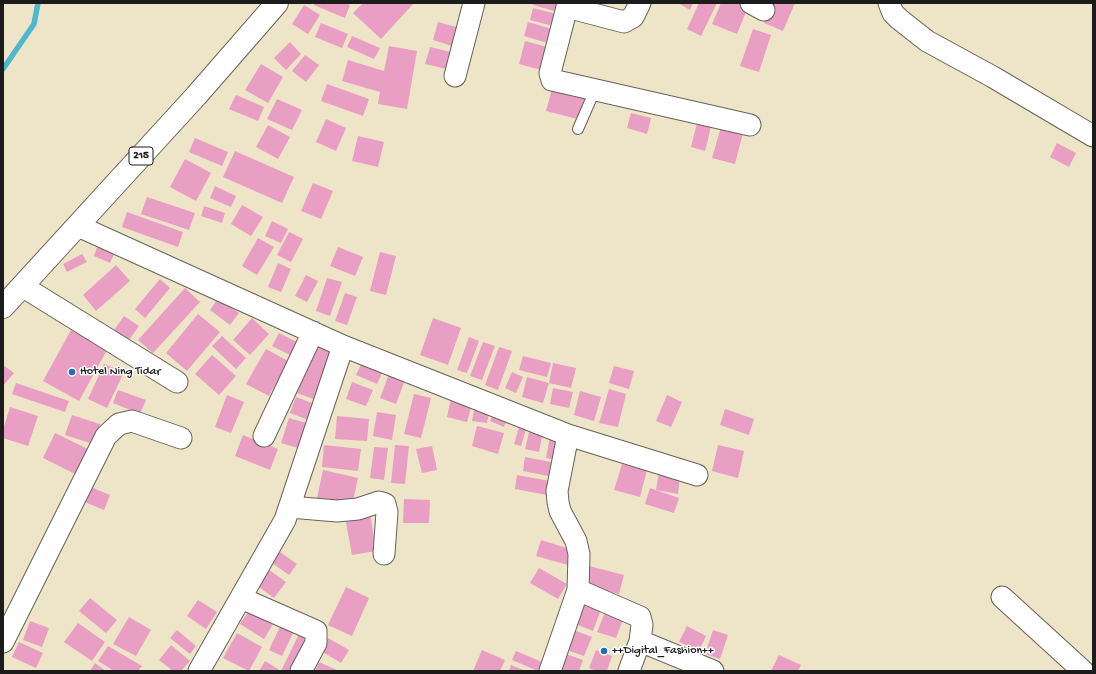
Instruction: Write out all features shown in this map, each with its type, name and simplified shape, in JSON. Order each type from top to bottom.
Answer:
[{"type":"main road","name":"215","points":[[3,307],[78,226],[277,3]]},
{"type":"street","points":[[455,76],[474,3]]},
{"type":"street","points":[[640,3],[633,17],[624,22],[567,5],[551,77],[552,80],[750,125]]},
{"type":"street","points":[[889,3],[893,13],[927,42],[993,77],[1093,136]]},
{"type":"street","points":[[78,226],[343,346],[568,435],[697,475]]},
{"type":"street","points":[[22,286],[178,382]]},
{"type":"street","points":[[264,436],[313,332]]},
{"type":"street","points":[[199,671],[285,520],[343,346]]},
{"type":"street","points":[[3,642],[106,436],[119,424],[132,421],[181,438]]},
{"type":"street","points":[[550,671],[578,590],[579,554],[576,541],[560,511],[557,491],[568,435]]},
{"type":"street","points":[[290,506],[337,511],[358,509],[379,502],[385,504],[387,512],[384,554]]},
{"type":"street","points":[[578,590],[640,617],[642,625],[640,641],[629,671]]},
{"type":"street","points":[[1002,597],[1083,671]]},
{"type":"street","points":[[241,598],[316,631],[316,643],[301,671]]},
{"type":"street","points":[[640,641],[712,671]]},
{"type":"lane","points":[[578,129],[595,90]]},
{"type":"building","points":[[315,3],[344,3],[350,5],[345,18],[314,5]]},
{"type":"building","points":[[363,3],[414,3],[381,39],[353,13]]},
{"type":"building","points":[[534,3],[564,3],[561,13],[533,5]]},
{"type":"building","points":[[678,3],[693,3],[690,10]]},
{"type":"building","points":[[699,3],[717,3],[701,36],[687,29]]},
{"type":"building","points":[[721,3],[737,3],[748,7],[737,34],[712,24]]},
{"type":"building","points":[[772,3],[795,3],[783,31],[764,23]]},
{"type":"building","points":[[304,5],[320,15],[308,34],[292,24]]},
{"type":"building","points":[[533,8],[556,14],[553,26],[530,20]]},
{"type":"building","points":[[438,22],[460,28],[455,47],[433,40]]},
{"type":"building","points":[[528,22],[555,30],[551,44],[524,36]]},
{"type":"building","points":[[321,23],[348,34],[342,48],[315,37]]},
{"type":"building","points":[[753,29],[771,35],[759,72],[740,66]]},
{"type":"building","points":[[352,36],[380,48],[374,59],[347,47]]},
{"type":"building","points":[[525,41],[551,48],[545,71],[519,64]]},
{"type":"building","points":[[290,42],[301,54],[286,70],[274,58]]},
{"type":"building","points":[[389,46],[417,51],[407,109],[378,104],[380,92],[342,81],[348,60],[384,71]]},
{"type":"building","points":[[430,47],[455,53],[451,70],[425,64]]},
{"type":"building","points":[[305,55],[319,65],[306,82],[292,71]]},
{"type":"building","points":[[261,64],[283,77],[268,103],[245,90]]},
{"type":"building","points":[[327,84],[369,99],[363,116],[321,101]]},
{"type":"building","points":[[552,89],[587,99],[581,120],[546,111]]},
{"type":"building","points":[[236,95],[264,107],[258,121],[229,109]]},
{"type":"building","points":[[277,99],[302,110],[292,130],[267,119]]},
{"type":"building","points":[[631,113],[651,118],[647,134],[627,128]]},
{"type":"building","points":[[326,119],[346,128],[336,151],[316,142]]},
{"type":"building","points":[[697,123],[711,127],[705,151],[691,147]]},
{"type":"building","points":[[268,125],[290,137],[278,159],[256,147]]},
{"type":"building","points":[[721,127],[743,133],[735,164],[712,158]]},
{"type":"building","points":[[358,136],[384,142],[378,167],[352,161]]},
{"type":"building","points":[[195,138],[228,152],[222,166],[189,152]]},
{"type":"building","points":[[1057,143],[1076,153],[1069,167],[1050,157]]},
{"type":"building","points":[[235,151],[294,177],[282,203],[223,177]]},
{"type":"building","points":[[185,159],[211,173],[196,201],[170,187]]},
{"type":"building","points":[[313,183],[333,191],[321,219],[301,211]]},
{"type":"building","points":[[215,186],[236,196],[231,207],[210,198]]},
{"type":"building","points":[[147,197],[195,213],[189,230],[141,214]]},
{"type":"building","points":[[242,205],[263,217],[251,236],[231,224]]},
{"type":"building","points":[[204,206],[225,213],[222,223],[201,216]]},
{"type":"building","points":[[127,212],[183,232],[178,247],[122,227]]},
{"type":"building","points":[[272,221],[288,229],[281,243],[265,236]]},
{"type":"building","points":[[289,232],[303,239],[291,262],[277,255]]},
{"type":"building","points":[[258,238],[274,247],[257,275],[242,266]]},
{"type":"building","points":[[97,247],[114,254],[110,263],[94,256]]},
{"type":"building","points":[[338,247],[363,257],[355,276],[330,266]]},
{"type":"building","points":[[380,252],[396,256],[386,295],[370,291]]},
{"type":"building","points":[[82,254],[87,262],[67,272],[63,264]]},
{"type":"building","points":[[278,263],[291,269],[281,292],[268,287]]},
{"type":"building","points":[[116,265],[130,281],[96,311],[83,295]]},
{"type":"building","points":[[306,275],[318,281],[307,302],[295,296]]},
{"type":"building","points":[[327,278],[342,282],[330,316],[316,311]]},
{"type":"building","points":[[160,279],[170,288],[145,318],[135,309]]},
{"type":"building","points":[[185,288],[200,302],[153,353],[138,340]]},
{"type":"building","points":[[345,293],[357,297],[347,325],[335,321]]},
{"type":"building","points":[[218,298],[239,313],[230,325],[210,310]]},
{"type":"building","points":[[198,314],[220,332],[187,371],[166,353]]},
{"type":"building","points":[[124,316],[139,326],[126,344],[112,333]]},
{"type":"building","points":[[252,318],[269,334],[250,355],[233,340]]},
{"type":"building","points":[[433,318],[461,328],[448,365],[420,355]]},
{"type":"building","points":[[71,330],[107,350],[79,401],[43,381]]},
{"type":"building","points":[[279,333],[305,346],[298,359],[272,346]]},
{"type":"building","points":[[222,336],[246,358],[236,369],[212,346]]},
{"type":"building","points":[[469,337],[479,341],[467,373],[457,370]]},
{"type":"building","points":[[483,342],[495,346],[482,380],[470,376]]},
{"type":"building","points":[[314,346],[338,354],[321,402],[297,393]]},
{"type":"building","points":[[499,347],[512,351],[498,390],[485,385]]},
{"type":"building","points":[[266,349],[288,361],[269,396],[246,384]]},
{"type":"building","points":[[212,355],[236,376],[219,395],[195,374]]},
{"type":"building","points":[[523,356],[551,363],[547,377],[519,370]]},
{"type":"building","points":[[363,360],[384,369],[377,384],[356,375]]},
{"type":"building","points":[[553,363],[576,368],[571,388],[549,383]]},
{"type":"building","points":[[104,364],[124,372],[107,408],[88,399]]},
{"type":"building","points":[[3,365],[14,373],[3,386]]},
{"type":"building","points":[[614,366],[634,371],[629,389],[609,383]]},
{"type":"building","points":[[512,372],[523,377],[516,393],[505,388]]},
{"type":"building","points":[[389,374],[405,380],[396,404],[380,398]]},
{"type":"building","points":[[527,377],[549,383],[543,403],[522,397]]},
{"type":"building","points":[[352,382],[373,390],[366,406],[346,399]]},
{"type":"building","points":[[16,383],[69,401],[65,412],[12,394]]},
{"type":"building","points":[[553,388],[573,392],[569,408],[550,404]]},
{"type":"building","points":[[609,389],[626,394],[618,427],[599,423]]},
{"type":"building","points":[[118,390],[146,400],[140,414],[113,403]]},
{"type":"building","points":[[580,391],[601,397],[594,421],[574,415]]},
{"type":"building","points":[[414,394],[431,398],[421,438],[404,434]]},
{"type":"building","points":[[227,395],[244,402],[231,433],[215,427]]},
{"type":"building","points":[[667,395],[682,402],[671,427],[656,421]]},
{"type":"building","points":[[296,397],[320,406],[314,422],[290,413]]},
{"type":"building","points":[[451,398],[472,404],[467,422],[447,417]]},
{"type":"building","points":[[475,405],[490,408],[487,423],[472,421]]},
{"type":"building","points":[[10,407],[38,416],[28,446],[3,438],[3,430]]},
{"type":"building","points":[[725,409],[754,419],[749,435],[720,425]]},
{"type":"building","points":[[495,410],[508,415],[504,427],[490,421]]},
{"type":"building","points":[[377,412],[396,415],[392,440],[373,436]]},
{"type":"building","points":[[72,415],[100,424],[93,444],[65,435]]},
{"type":"building","points":[[337,416],[369,419],[367,441],[335,439]]},
{"type":"building","points":[[289,418],[313,425],[305,450],[281,443]]},
{"type":"building","points":[[520,424],[527,426],[521,446],[514,444]]},
{"type":"building","points":[[531,424],[544,427],[539,452],[525,449]]},
{"type":"building","points":[[477,426],[504,433],[498,454],[472,446]]},
{"type":"building","points":[[55,433],[90,450],[77,475],[43,458]]},
{"type":"building","points":[[243,435],[278,449],[270,470],[235,456]]},
{"type":"building","points":[[550,437],[562,439],[558,460],[546,458]]},
{"type":"building","points":[[324,445],[361,449],[358,471],[322,467]]},
{"type":"building","points":[[395,445],[409,446],[405,484],[391,483]]},
{"type":"building","points":[[718,445],[744,451],[738,478],[712,471]]},
{"type":"building","points":[[432,446],[437,470],[422,473],[416,449]]},
{"type":"building","points":[[374,447],[388,448],[384,480],[370,478]]},
{"type":"building","points":[[525,457],[556,463],[553,477],[523,471]]},
{"type":"building","points":[[622,464],[647,470],[640,497],[614,490]]},
{"type":"building","points":[[323,470],[358,478],[352,506],[317,498]]},
{"type":"building","points":[[659,472],[680,476],[678,494],[656,490]]},
{"type":"building","points":[[517,475],[550,481],[547,495],[515,489]]},
{"type":"building","points":[[86,485],[110,495],[104,510],[80,500]]},
{"type":"building","points":[[650,488],[679,498],[674,513],[645,504]]},
{"type":"building","points":[[404,499],[430,500],[429,523],[403,523]]},
{"type":"building","points":[[370,513],[376,551],[352,555],[345,517]]},
{"type":"building","points":[[541,540],[573,550],[568,565],[536,556]]},
{"type":"building","points":[[280,552],[297,564],[289,575],[272,563]]},
{"type":"building","points":[[585,565],[624,575],[619,594],[580,583]]},
{"type":"building","points":[[539,568],[567,584],[558,599],[530,583]]},
{"type":"building","points":[[268,569],[286,582],[274,598],[256,585]]},
{"type":"building","points":[[346,587],[369,598],[352,636],[328,625]]},
{"type":"building","points":[[90,598],[117,620],[106,633],[79,611]]},
{"type":"building","points":[[582,599],[602,607],[593,631],[573,623]]},
{"type":"building","points":[[198,600],[217,612],[206,629],[187,616]]},
{"type":"building","points":[[253,605],[276,619],[264,639],[240,624]]},
{"type":"building","points":[[606,610],[624,617],[616,638],[597,632]]},
{"type":"building","points":[[129,617],[151,630],[136,656],[113,644]]},
{"type":"building","points":[[284,618],[297,625],[282,656],[269,650]]},
{"type":"building","points":[[30,621],[49,628],[42,647],[23,640]]},
{"type":"building","points":[[78,623],[105,642],[92,661],[64,642]]},
{"type":"building","points":[[687,626],[706,636],[699,651],[679,642]]},
{"type":"building","points":[[302,628],[313,633],[295,671],[281,671]]},
{"type":"building","points":[[571,629],[592,637],[584,656],[564,649]]},
{"type":"building","points":[[177,630],[196,646],[190,654],[170,638]]},
{"type":"building","points":[[713,630],[728,635],[720,659],[705,654]]},
{"type":"building","points":[[237,633],[262,647],[249,671],[223,658]]},
{"type":"building","points":[[328,638],[349,650],[341,663],[321,651]]},
{"type":"building","points":[[19,642],[43,653],[36,668],[12,657]]},
{"type":"building","points":[[171,645],[190,661],[181,671],[173,671],[159,660]]},
{"type":"building","points":[[108,646],[142,666],[138,671],[114,671],[98,661]]},
{"type":"building","points":[[482,650],[505,660],[500,671],[473,671]]},
{"type":"building","points":[[596,650],[612,656],[607,671],[596,671],[589,668]]},
{"type":"building","points":[[516,651],[542,662],[538,671],[512,660]]},
{"type":"building","points":[[566,654],[583,660],[579,671],[560,670]]},
{"type":"building","points":[[779,655],[801,665],[798,671],[771,671]]},
{"type":"building","points":[[265,661],[278,669],[277,671],[259,671]]},
{"type":"building","points":[[319,662],[339,671],[315,671]]},
{"type":"building","points":[[95,663],[106,671],[90,671]]},
{"type":"building","points":[[511,665],[526,671],[509,671]]},
{"type":"waterway","points":[[3,69],[34,24],[38,3]]},
{"type":"place","name":"Hotel Ning Tidar","points":[[72,372]]},
{"type":"place","name":"++Digital_Fashion++","points":[[604,651]]}]
